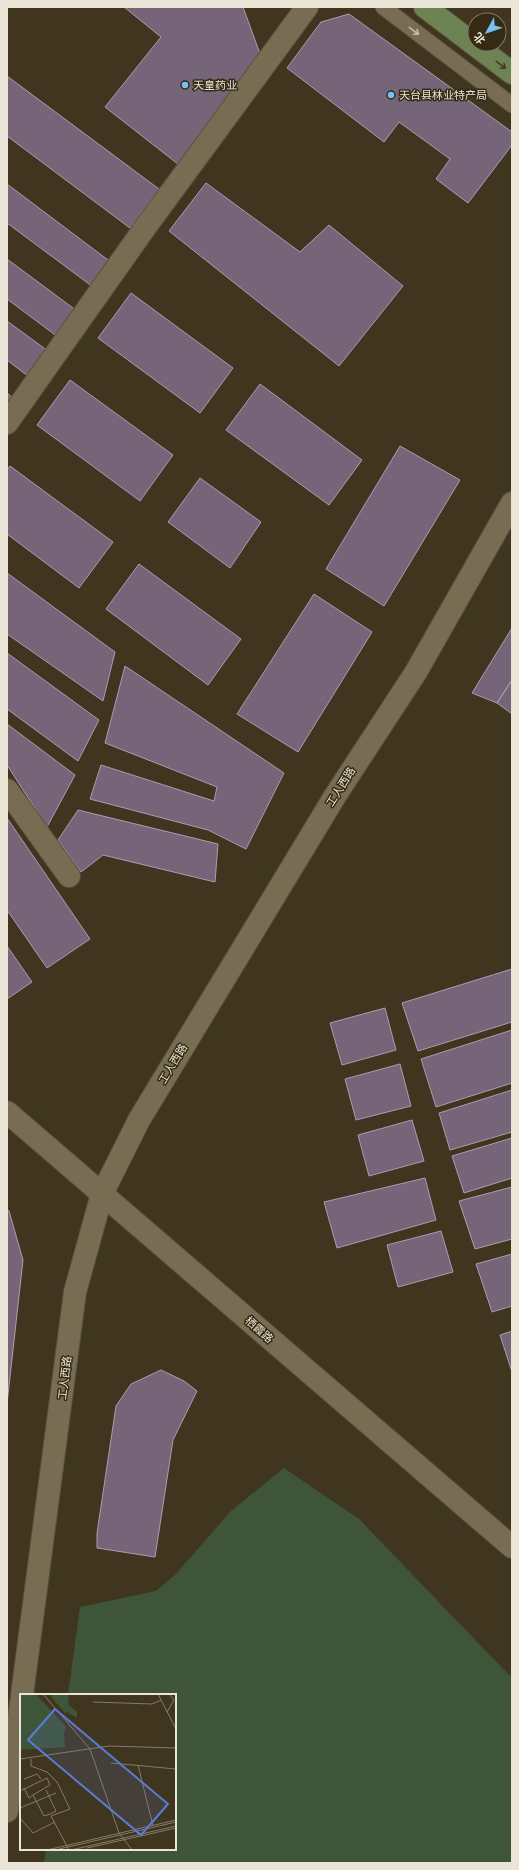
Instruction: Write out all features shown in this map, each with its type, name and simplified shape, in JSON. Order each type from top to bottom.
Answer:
[{"type":"main road","points":[[7,423],[144,229],[307,7]]},
{"type":"main road","points":[[425,7],[512,73]]},
{"type":"main road","name":"工人西路","points":[[22,1694],[76,1292],[102,1194],[139,1120],[335,796],[416,672],[512,503]]},
{"type":"main road","points":[[7,790],[69,876]]},
{"type":"main road","name":"栖霞路","points":[[7,1112],[512,1547]]},
{"type":"main road","points":[[7,1811],[20,1710]]},
{"type":"lane","points":[[383,7],[512,105]]},
{"type":"green space","points":[[284,1468],[359,1519],[512,1678],[512,1863],[44,1863],[46,1850],[176,1850],[176,1694],[68,1694],[80,1607],[156,1591],[175,1575],[231,1511]]},
{"type":"building","name":"天皇药业","points":[[124,7],[243,7],[263,62],[183,168],[105,107],[161,37]]},
{"type":"building","name":"天台县林业特产局","points":[[349,14],[512,132],[512,145],[468,203],[436,179],[450,159],[399,122],[384,142],[287,68],[321,22]]},
{"type":"building","points":[[7,76],[159,189],[130,228],[7,136]]},
{"type":"building","points":[[206,183],[300,252],[329,225],[403,286],[339,366],[169,231]]},
{"type":"building","points":[[7,184],[112,263],[93,287],[7,223]]},
{"type":"building","points":[[7,259],[77,311],[58,337],[7,299]]},
{"type":"building","points":[[131,293],[233,368],[200,413],[98,338]]},
{"type":"building","points":[[7,321],[48,351],[29,377],[7,360]]},
{"type":"building","points":[[70,380],[173,455],[140,501],[37,425]]},
{"type":"building","points":[[260,384],[362,460],[329,505],[226,430]]},
{"type":"building","points":[[7,393],[14,399],[7,408]]},
{"type":"building","points":[[400,446],[460,480],[384,606],[326,569]]},
{"type":"building","points":[[10,466],[113,542],[79,588],[7,534],[7,470]]},
{"type":"building","points":[[200,478],[261,522],[230,568],[168,522]]},
{"type":"building","points":[[139,564],[241,639],[208,685],[106,609]]},
{"type":"building","points":[[7,573],[115,652],[103,701],[7,634]]},
{"type":"building","points":[[314,594],[372,632],[298,752],[237,714]]},
{"type":"building","points":[[512,628],[512,680],[497,703],[472,693]]},
{"type":"building","points":[[7,653],[99,720],[78,761],[7,709]]},
{"type":"building","points":[[125,666],[284,773],[246,849],[208,830],[90,799],[101,765],[214,801],[217,787],[105,743]]},
{"type":"building","points":[[512,680],[512,714],[497,703]]},
{"type":"building","points":[[7,724],[75,775],[47,827],[7,765]]},
{"type":"building","points":[[78,810],[218,844],[215,882],[103,855],[81,872],[58,840]]},
{"type":"building","points":[[7,818],[90,939],[47,968],[7,910]]},
{"type":"building","points":[[7,946],[32,982],[7,999]]},
{"type":"building","points":[[512,969],[512,1022],[418,1051],[402,1003]]},
{"type":"building","points":[[385,1008],[396,1050],[342,1065],[330,1023]]},
{"type":"building","points":[[512,1030],[512,1083],[436,1107],[421,1059]]},
{"type":"building","points":[[400,1064],[411,1106],[356,1120],[345,1079]]},
{"type":"building","points":[[512,1090],[512,1132],[450,1150],[439,1113]]},
{"type":"building","points":[[412,1120],[424,1161],[369,1176],[358,1135]]},
{"type":"building","points":[[512,1138],[512,1178],[464,1193],[452,1156]]},
{"type":"building","points":[[425,1178],[436,1220],[337,1248],[324,1202]]},
{"type":"building","points":[[512,1187],[512,1239],[475,1249],[459,1201]]},
{"type":"building","points":[[7,1209],[9,1211],[23,1260],[7,1404]]},
{"type":"building","points":[[441,1231],[453,1272],[398,1287],[387,1245]]},
{"type":"building","points":[[512,1254],[512,1306],[492,1312],[476,1264]]},
{"type":"building","points":[[512,1331],[512,1372],[500,1335]]},
{"type":"building","points":[[161,1370],[184,1381],[197,1391],[173,1440],[155,1557],[97,1548],[97,1533],[116,1406],[131,1384]]},
{"type":"place","name":"天皇药业","points":[[185,85]]},
{"type":"place","name":"天台县林业特产局","points":[[391,95]]}]
